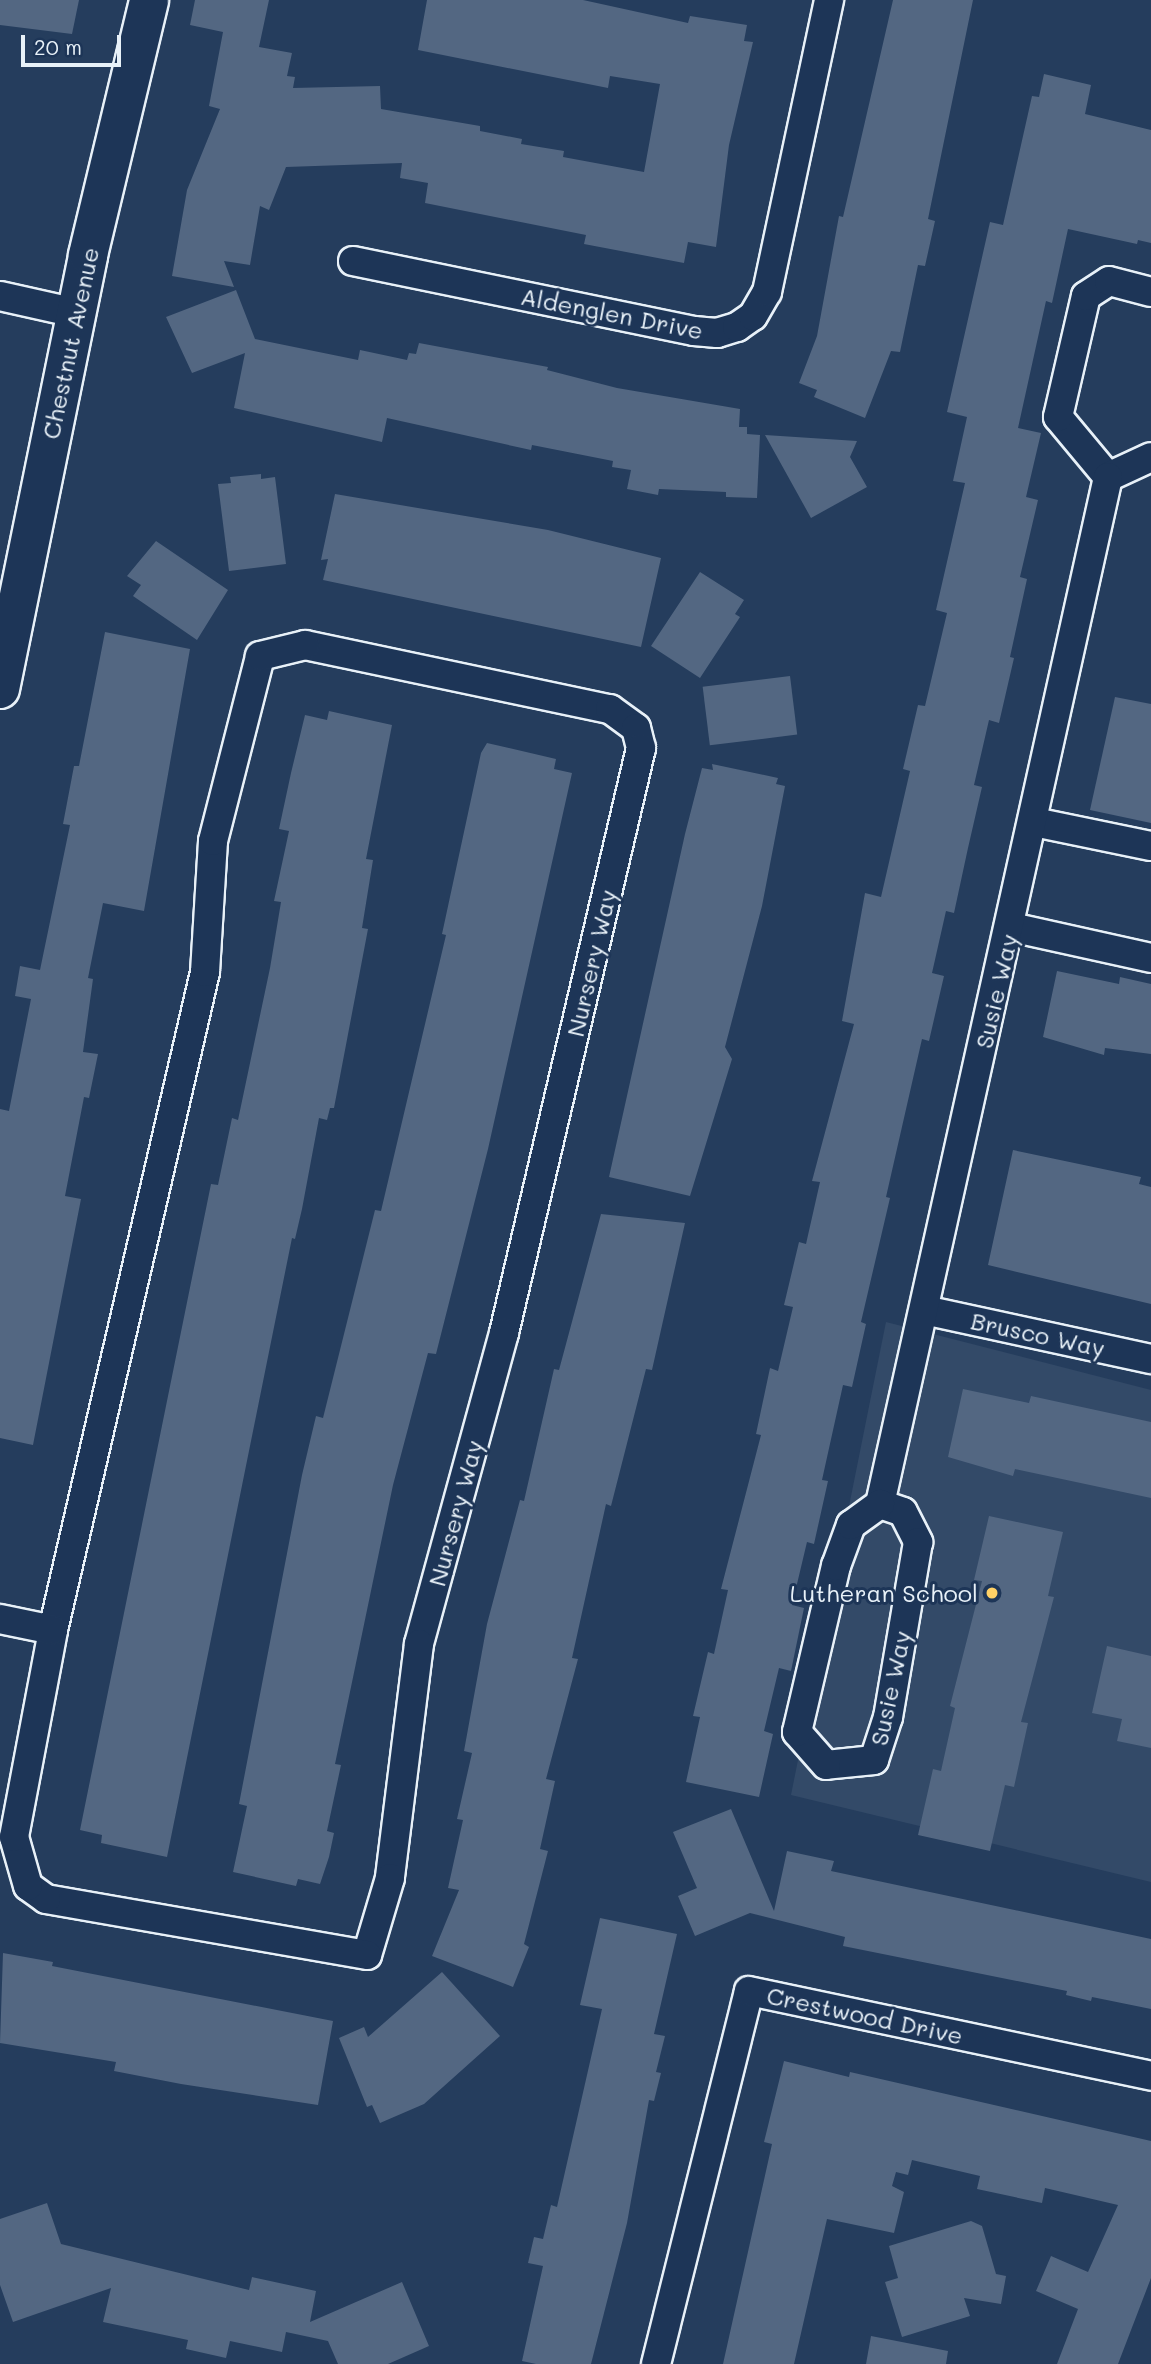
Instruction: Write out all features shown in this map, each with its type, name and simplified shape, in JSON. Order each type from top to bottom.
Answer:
[{"type":"main road","name":"Chestnut Avenue","points":[[0,689],[76,313],[149,0]]},
{"type":"street","name":"Aldenglen Drive","points":[[353,261],[694,331],[717,333],[737,327],[753,316],[767,292],[829,0]]},
{"type":"street","points":[[1151,292],[1109,281],[1086,296],[1058,417],[1108,477],[1151,457]]},
{"type":"street","points":[[0,296],[76,313]]},
{"type":"street","name":"Susie Way","points":[[880,1504],[903,1512],[918,1542],[888,1717],[874,1760],[825,1765],[797,1732],[840,1556],[851,1525],[880,1504],[1011,927],[1108,477]]},
{"type":"street","name":"Nursery Way","points":[[305,645],[610,709],[624,716],[636,728],[641,748],[637,768],[505,1333],[419,1644],[390,1878],[367,1955],[46,1899],[28,1886],[14,1837],[53,1630],[205,972],[213,841],[260,656],[305,645]]},
{"type":"street","points":[[1034,822],[1151,846]]},
{"type":"street","points":[[1011,927],[1151,958]]},
{"type":"street","name":"Brusco Way","points":[[925,1310],[1151,1359]]},
{"type":"street","points":[[0,1619],[53,1630]]},
{"type":"street","name":"Crestwood Drive","points":[[656,2364],[750,1991],[1151,2076]]},
{"type":"shaded area","name":"Lutheran School","points":[[886,1322],[1151,1390],[1151,1882],[791,1795]]},
{"type":"building","points":[[0,0],[79,0],[72,34],[0,25]]},
{"type":"building","points":[[195,0],[269,0],[259,47],[292,53],[287,76],[295,77],[293,88],[380,86],[381,109],[480,126],[480,131],[522,139],[521,144],[564,151],[563,157],[644,172],[660,84],[610,76],[608,88],[418,50],[427,0],[583,0],[688,23],[690,16],[747,25],[744,41],[753,42],[729,145],[716,247],[688,242],[684,263],[584,244],[586,235],[425,203],[428,183],[400,178],[402,163],[286,167],[269,210],[260,206],[250,265],[224,261],[234,287],[172,276],[187,190],[220,109],[209,106],[223,32],[190,25]]},
{"type":"building","points":[[893,0],[973,0],[928,219],[935,221],[925,266],[918,265],[900,352],[891,351],[865,418],[814,397],[817,390],[799,383],[817,336],[839,216],[843,217]]},
{"type":"building","points":[[1044,74],[1091,85],[1085,114],[1151,130],[1151,243],[1138,240],[1137,244],[1068,229],[1052,303],[1046,301],[1018,428],[1041,433],[1026,497],[1038,500],[1020,577],[1027,579],[1010,657],[1014,658],[999,723],[989,720],[974,785],[982,787],[954,913],[946,911],[932,973],[944,976],[929,1041],[922,1039],[886,1197],[890,1198],[861,1322],[866,1324],[852,1387],[843,1385],[822,1480],[828,1481],[814,1544],[807,1542],[792,1605],[804,1608],[791,1671],[779,1668],[764,1731],[773,1734],[759,1797],[686,1782],[700,1717],[693,1716],[708,1652],[714,1654],[728,1590],[721,1589],[761,1435],[756,1434],[770,1368],[778,1371],[793,1307],[784,1305],[799,1242],[806,1244],[820,1182],[812,1181],[854,1024],[842,1021],[865,893],[881,897],[910,771],[903,769],[918,705],[925,706],[947,613],[936,610],[965,483],[953,481],[967,417],[947,412],[990,222],[1003,225],[1032,96],[1039,97]]},
{"type":"building","points":[[236,290],[255,339],[358,360],[360,350],[407,360],[409,353],[416,354],[419,343],[548,367],[547,370],[617,388],[740,409],[739,427],[747,427],[747,434],[760,435],[757,498],[726,497],[726,492],[659,489],[658,495],[627,489],[631,470],[612,467],[613,461],[532,445],[531,450],[387,418],[382,442],[234,408],[245,353],[192,373],[166,317]]},
{"type":"building","points":[[765,435],[857,441],[850,457],[867,487],[811,518]]},
{"type":"building","points":[[261,474],[261,479],[275,477],[286,564],[229,571],[218,484],[231,483],[230,477]]},
{"type":"building","points":[[335,494],[548,530],[661,558],[641,647],[323,580],[328,559],[321,560]]},
{"type":"building","points":[[156,541],[228,590],[197,640],[133,596],[141,585],[127,576]]},
{"type":"building","points":[[700,572],[744,600],[735,614],[740,617],[700,678],[651,646]]},
{"type":"building","points":[[105,632],[190,649],[144,911],[103,903],[88,978],[93,979],[83,1052],[98,1054],[89,1098],[84,1097],[65,1196],[81,1199],[33,1445],[0,1438],[0,1109],[9,1111],[31,999],[15,996],[20,966],[40,970],[70,825],[63,824],[74,766],[79,766]]},
{"type":"building","points":[[790,676],[797,735],[710,745],[703,687]]},
{"type":"building","points":[[1115,697],[1151,704],[1151,823],[1090,810]]},
{"type":"building","points":[[329,711],[392,725],[366,859],[373,860],[362,928],[368,929],[334,1108],[330,1108],[327,1120],[319,1118],[302,1209],[295,1239],[292,1238],[167,1857],[101,1843],[102,1835],[80,1830],[211,1184],[218,1185],[232,1118],[238,1120],[270,968],[281,902],[274,901],[289,831],[279,829],[291,773],[305,715],[327,720]]},
{"type":"building","points":[[487,743],[556,759],[554,769],[572,773],[488,1149],[436,1354],[428,1353],[393,1485],[335,1764],[341,1765],[327,1831],[334,1833],[329,1857],[320,1884],[298,1879],[296,1886],[233,1872],[247,1806],[239,1804],[302,1475],[316,1416],[323,1418],[375,1210],[381,1211],[446,935],[442,934],[481,753]]},
{"type":"building","points":[[712,764],[778,778],[776,784],[785,786],[762,906],[725,1047],[732,1059],[690,1196],[609,1177],[685,834],[702,768],[713,770]]},
{"type":"building","points":[[1057,971],[1119,984],[1120,977],[1151,984],[1151,1054],[1105,1048],[1104,1055],[1043,1037]]},
{"type":"building","points":[[1013,1150],[1141,1177],[1139,1184],[1151,1187],[1151,1304],[988,1265]]},
{"type":"building","points":[[601,1214],[685,1223],[652,1370],[646,1369],[611,1506],[606,1504],[572,1658],[578,1659],[546,1779],[555,1781],[540,1849],[548,1851],[524,1944],[529,1947],[513,1987],[432,1956],[459,1890],[448,1888],[463,1820],[457,1819],[472,1753],[464,1751],[487,1624],[520,1500],[524,1501],[554,1369],[559,1370]]},
{"type":"building","points":[[963,1389],[1029,1403],[1031,1396],[1151,1422],[1151,1498],[1015,1469],[1013,1476],[948,1457]]},
{"type":"building","points":[[989,1516],[1063,1532],[1048,1596],[1054,1597],[1021,1722],[1028,1723],[1014,1787],[1005,1785],[990,1851],[918,1835],[933,1769],[941,1771],[955,1708],[950,1706],[982,1581],[974,1580]]},
{"type":"building","points":[[1107,1646],[1151,1656],[1151,1748],[1117,1741],[1122,1719],[1092,1713]]},
{"type":"building","points":[[731,1809],[774,1911],[787,1851],[834,1861],[831,1871],[1151,1939],[1151,2009],[1092,1997],[1091,2001],[1066,1995],[1067,1991],[843,1946],[845,1937],[750,1913],[695,1936],[678,1896],[697,1888],[673,1832]]},
{"type":"building","points":[[600,1918],[677,1934],[654,2034],[665,2036],[656,2072],[661,2073],[654,2101],[649,2100],[627,2223],[591,2364],[536,2364],[522,2361],[543,2266],[528,2263],[534,2237],[543,2239],[551,2205],[557,2207],[602,2009],[580,2005]]},
{"type":"building","points":[[3,1953],[53,1962],[52,1966],[333,2021],[318,2105],[114,2071],[116,2062],[0,2043]]},
{"type":"building","points":[[442,1972],[500,2036],[424,2104],[380,2123],[372,2105],[367,2107],[339,2038],[364,2027],[368,2037]]},
{"type":"building","points":[[784,2061],[849,2077],[850,2072],[1151,2141],[1151,2278],[1118,2364],[1057,2364],[1078,2309],[1036,2291],[1051,2256],[1088,2272],[1118,2205],[1045,2188],[1042,2203],[977,2189],[980,2176],[912,2160],[908,2175],[896,2172],[892,2186],[904,2192],[894,2233],[827,2219],[794,2364],[723,2364],[772,2144],[764,2142]]},
{"type":"building","points":[[47,2203],[61,2244],[249,2290],[252,2277],[316,2291],[310,2322],[402,2282],[429,2346],[388,2364],[338,2364],[328,2341],[286,2332],[282,2352],[230,2341],[226,2358],[186,2349],[188,2340],[103,2322],[111,2288],[13,2322],[0,2285],[0,2219]]},
{"type":"building","points":[[971,2221],[982,2226],[996,2274],[1006,2276],[1001,2304],[964,2298],[970,2316],[902,2337],[885,2282],[898,2278],[889,2246]]},
{"type":"building","points":[[871,2336],[948,2351],[946,2364],[866,2364]]},
{"type":"place","name":"Lutheran School","points":[[992,1593]]}]
